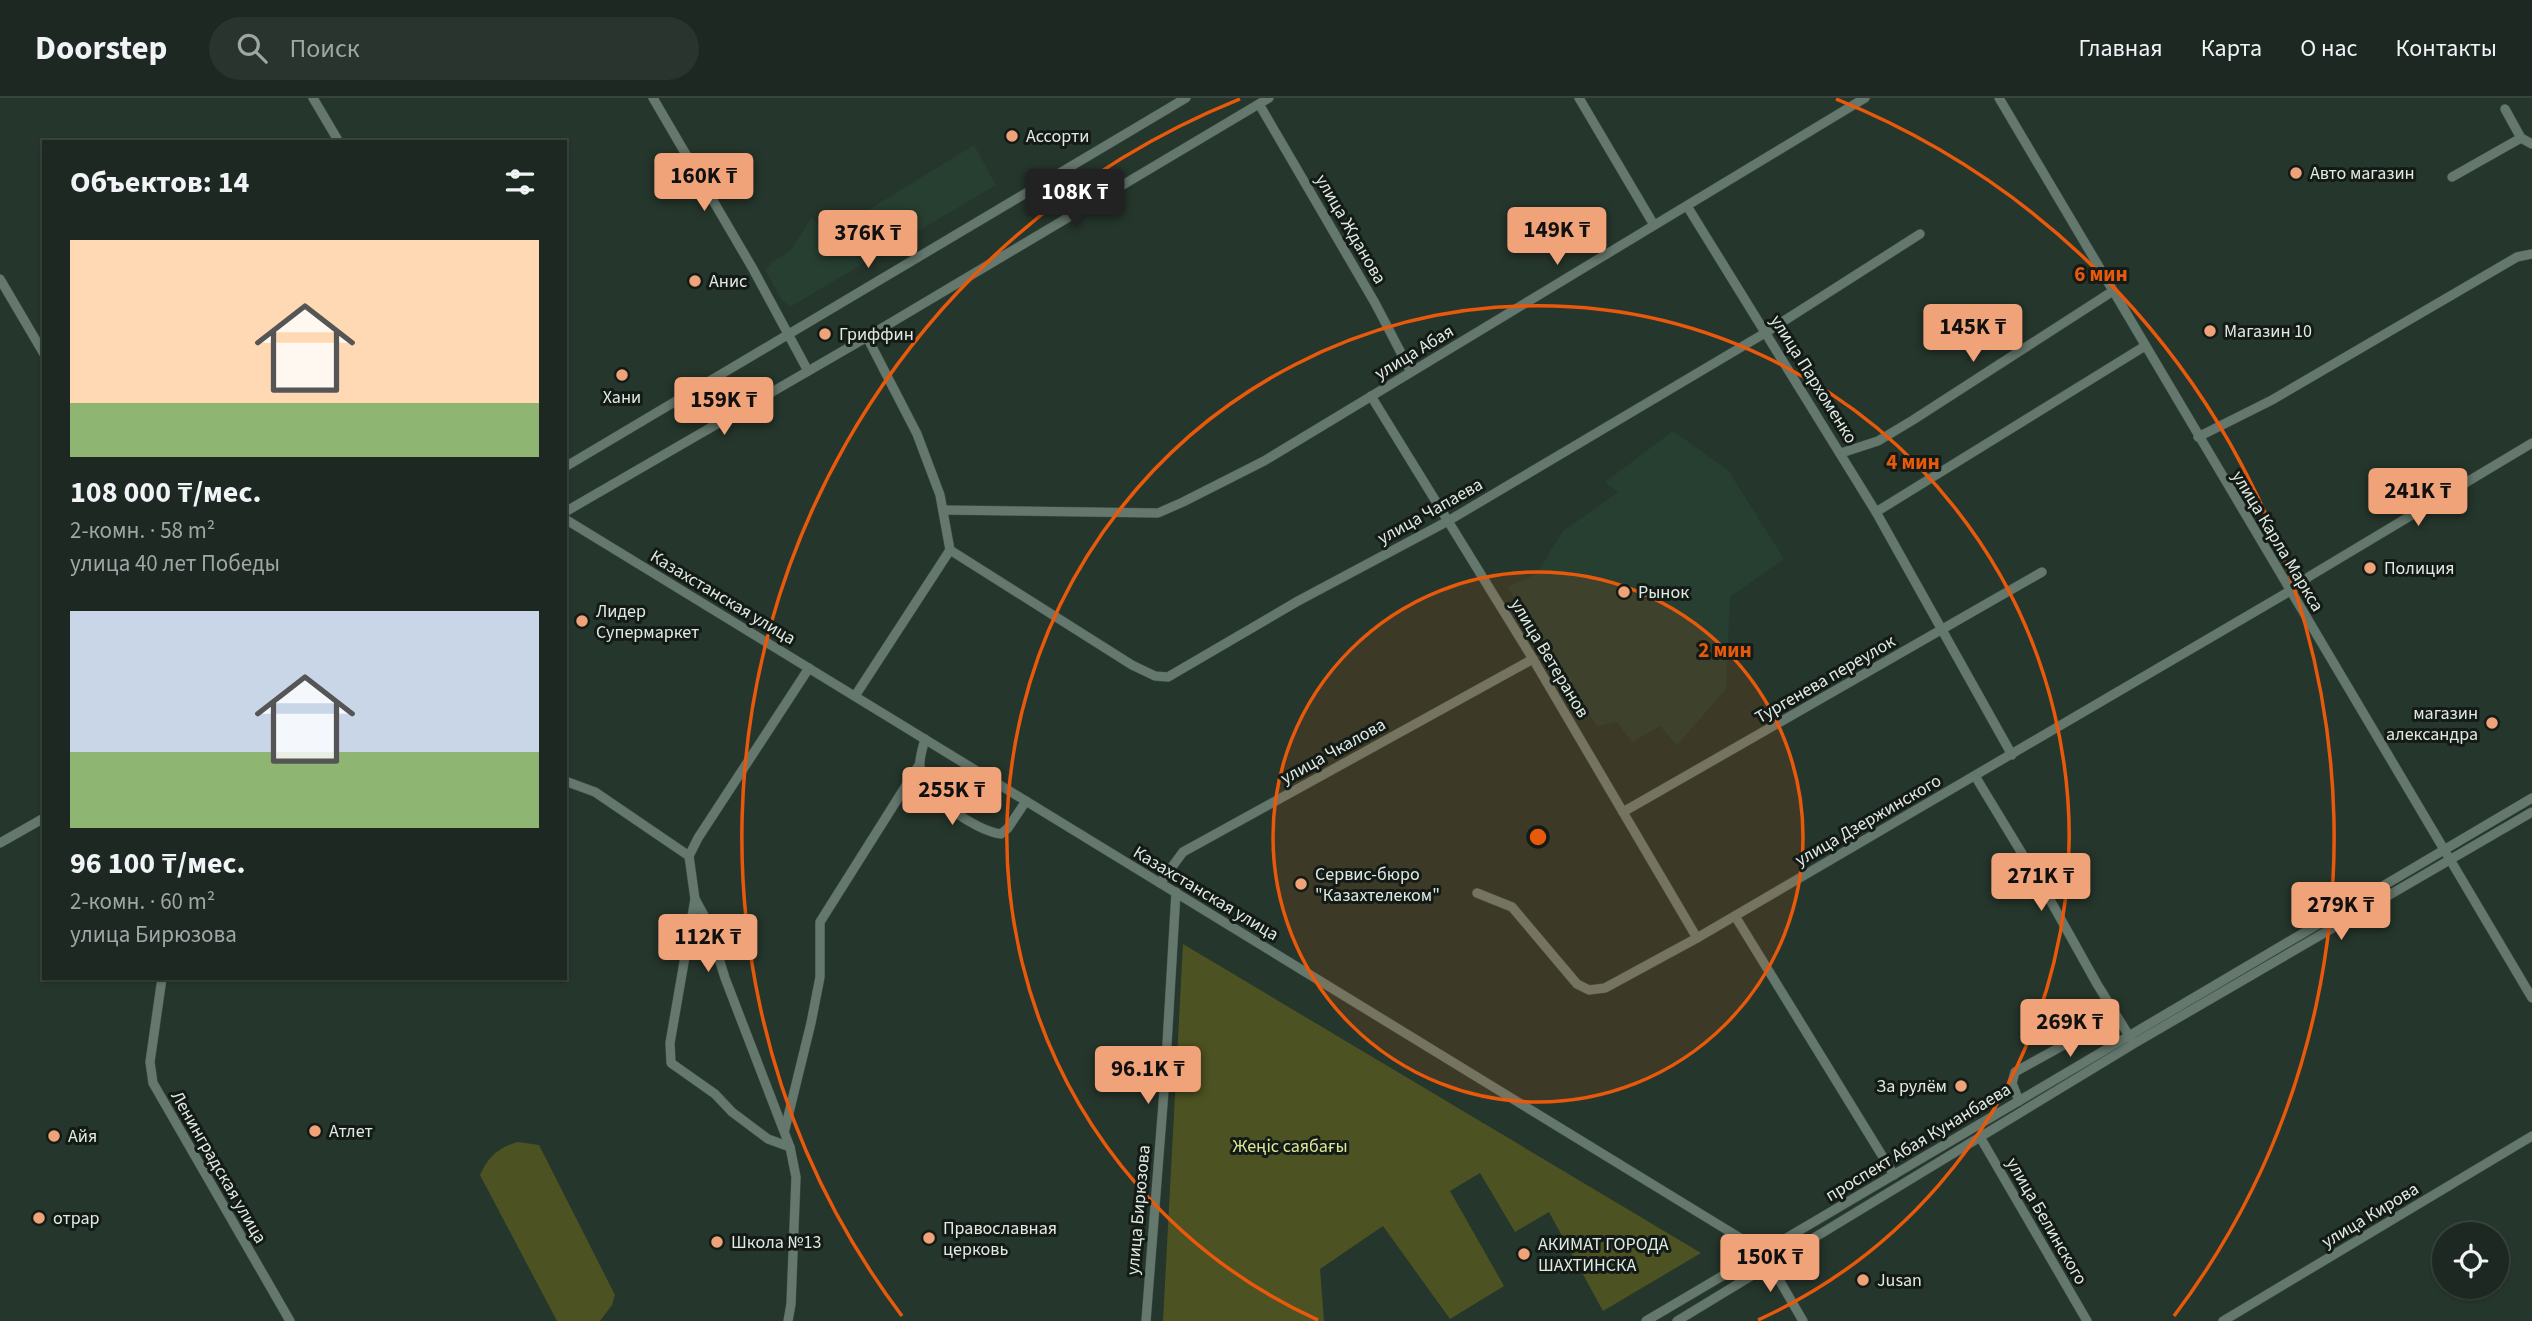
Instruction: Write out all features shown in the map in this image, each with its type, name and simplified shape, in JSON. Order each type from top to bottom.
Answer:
[{"type":"street","points":[[313,98],[338,140]]},
{"type":"street","points":[[653,98],[753,268],[808,371]]},
{"type":"street","points":[[567,466],[1186,98]]},
{"type":"street","points":[[567,511],[867,337],[1269,98]]},
{"type":"street","points":[[1579,98],[1654,225]]},
{"type":"street","name":"улица Абая","points":[[943,510],[1158,513],[1184,502],[1264,461],[1865,98]]},
{"type":"street","name":"улица Карла Маркса","points":[[1998,98],[2452,859],[2532,998]]},
{"type":"street","name":"улица Жданова","points":[[1259,104],[1412,372]]},
{"type":"street","points":[[2505,109],[2521,138],[2532,144]]},
{"type":"street","points":[[2452,177],[2521,138]]},
{"type":"street","name":"улица Пархоменко","points":[[1687,206],[1876,512],[2012,755]]},
{"type":"street","name":"улица Чапаева","points":[[950,550],[1132,665],[1154,676],[1168,677],[1298,601],[1448,521],[1765,333],[1920,234]]},
{"type":"street","points":[[2198,437],[2272,400],[2517,257],[2532,254]]},
{"type":"street","points":[[0,279],[42,351]]},
{"type":"street","points":[[1841,453],[1878,441],[2113,291]]},
{"type":"street","points":[[855,696],[950,550],[940,495],[917,434],[867,337]]},
{"type":"street","points":[[1876,512],[2145,346]]},
{"type":"street","name":"улица Ветеранов","points":[[1371,396],[1533,659],[1697,938]]},
{"type":"street","name":"улица Дзержинского","points":[[1477,893],[1512,907],[1577,984],[1589,990],[1605,988],[1697,938],[2012,755],[2290,591],[2310,576],[2532,443]]},
{"type":"street","name":"Казахстанская улица","points":[[567,520],[1763,1252],[1803,1321]]},
{"type":"street","name":"Тургенева переулок","points":[[1623,812],[2042,572]]},
{"type":"street","name":"улица Чкалова","points":[[1160,883],[1183,852],[1533,659]]},
{"type":"street","points":[[790,1147],[768,1139],[732,1112],[715,1094],[671,1063],[670,1043],[695,899],[689,856],[809,668]]},
{"type":"street","points":[[785,1129],[818,989],[820,922],[919,765],[925,739]]},
{"type":"street","points":[[919,765],[925,783],[941,801],[991,833],[1001,834],[1008,828],[1026,801]]},
{"type":"street","points":[[1975,776],[2132,1040]]},
{"type":"street","points":[[567,782],[595,792],[689,856]]},
{"type":"street","name":"проспект Абая Кунанбаева","points":[[1677,1321],[1980,1137],[2132,1040],[2532,798]]},
{"type":"street","name":"проспект Абая Кунанбаева","points":[[1646,1321],[2019,1101],[2132,1040],[2532,812]]},
{"type":"street","points":[[0,844],[42,819]]},
{"type":"street","name":"улица Бирюзова","points":[[1146,1321],[1165,1078],[1175,892]]},
{"type":"street","points":[[695,899],[708,923],[725,978],[790,1147],[796,1178],[792,1304],[788,1321]]},
{"type":"street","points":[[1735,916],[1894,1175]]},
{"type":"street","name":"Ленинградская улица","points":[[162,980],[150,1062],[153,1083],[290,1321]]},
{"type":"street","points":[[2019,1101],[2011,1083],[2015,1072],[2116,1016]]},
{"type":"street","name":"улица Кирова","points":[[2223,1321],[2532,1136]]},
{"type":"street","name":"улица Белинского","points":[[1980,1137],[2087,1321]]},
{"type":"shaded area","points":[[974,145],[996,185],[790,307],[782,300],[765,270],[791,250],[812,217],[826,236]]},
{"type":"shaded area","name":"Рынок","points":[[1673,431],[1728,470],[1784,559],[1730,597],[1726,689],[1677,745],[1660,726],[1632,742],[1617,722],[1597,726],[1507,587],[1536,574],[1563,531],[1618,492],[1605,482]]},
{"type":"green space","name":"Жеңіс саябағы","points":[[1183,944],[1701,1253],[1603,1311],[1549,1212],[1515,1232],[1480,1173],[1450,1191],[1504,1286],[1450,1319],[1383,1226],[1320,1269],[1324,1321],[1163,1321]]},
{"type":"green space","points":[[518,1142],[539,1145],[615,1295],[612,1305],[600,1321],[557,1321],[480,1175],[495,1154]]},
{"type":"place","name":"Ассорти","points":[[1012,136]]},
{"type":"place","name":"Авто магазин","points":[[2296,173]]},
{"type":"place","name":"Анис","points":[[695,281]]},
{"type":"place","name":"Магазин 10","points":[[2210,331]]},
{"type":"place","name":"Гриффин","points":[[825,334]]},
{"type":"place","name":"Хани","points":[[622,375]]},
{"type":"place","name":"Полиция","points":[[2370,568]]},
{"type":"place","name":"Рынок","points":[[1624,592]]},
{"type":"place","name":"Лидер Супермаркет","points":[[582,621]]},
{"type":"place","name":"магазин александра","points":[[2492,723]]},
{"type":"place","name":"Сервис-бюро \"Казахтелеком\"","points":[[1301,884]]},
{"type":"place","name":"За рулём","points":[[1961,1086]]},
{"type":"place","name":"Атлет","points":[[315,1131]]},
{"type":"place","name":"Айя","points":[[54,1136]]},
{"type":"place","name":"отрар","points":[[39,1218]]},
{"type":"place","name":"Православная церковь","points":[[929,1238]]},
{"type":"place","name":"Школа №13","points":[[717,1242]]},
{"type":"place","name":"АКИМАТ ГОРОДА ШАХТИНСКА","points":[[1524,1254]]},
{"type":"place","name":"Jusan","points":[[1863,1280]]}]
